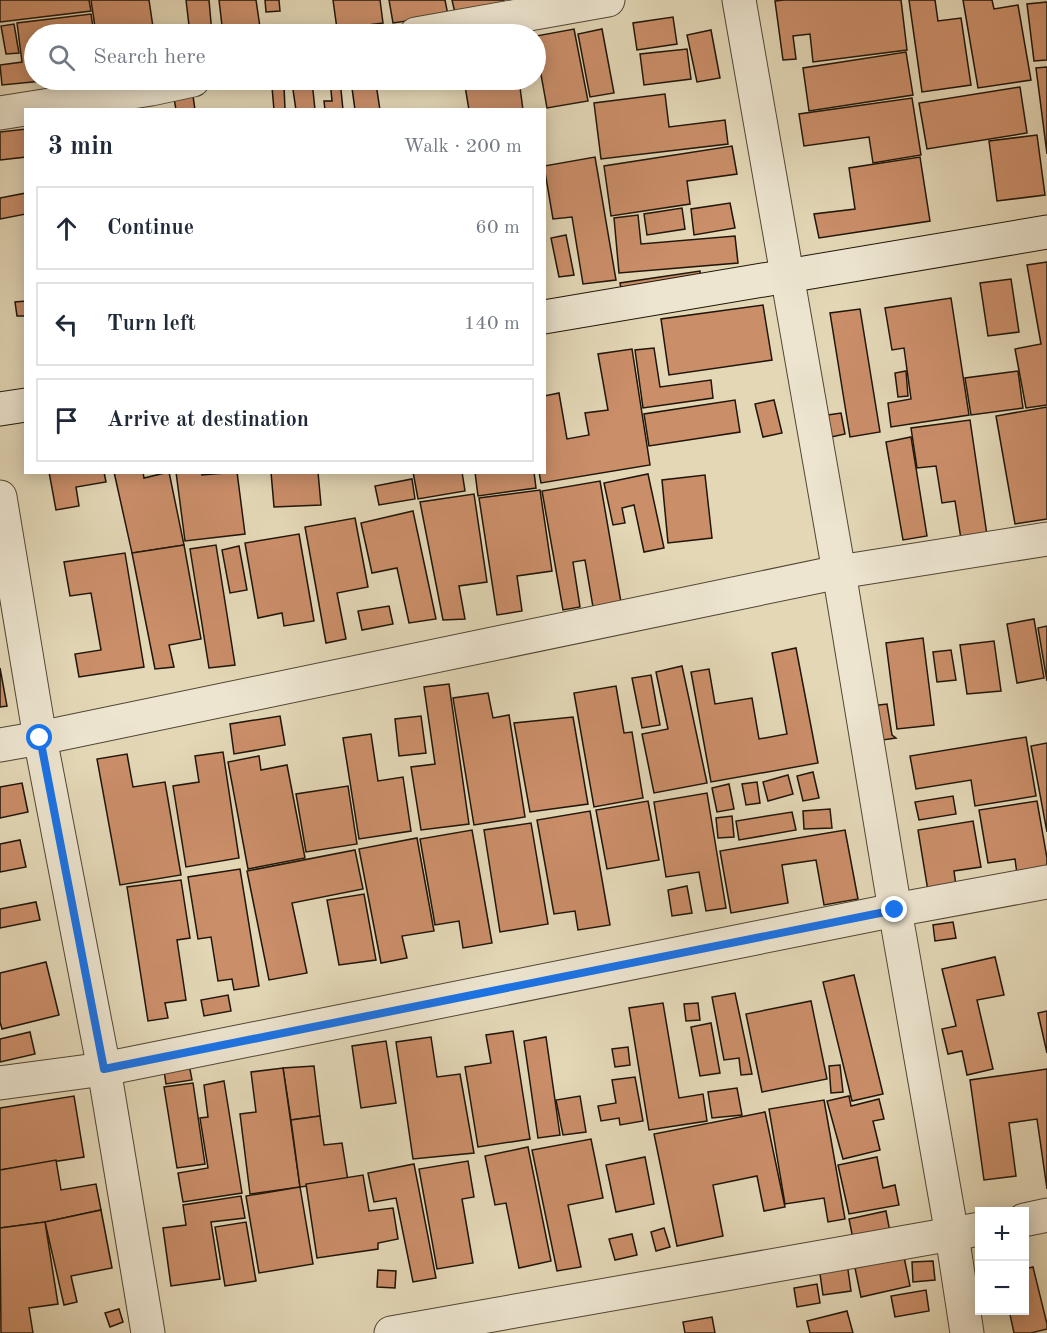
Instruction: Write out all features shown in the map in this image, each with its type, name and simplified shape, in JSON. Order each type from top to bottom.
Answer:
[{"type":"street","points":[[472,24],[608,0]]},
{"type":"street","points":[[740,0],[895,910],[966,1232],[967,1333]]},
{"type":"street","points":[[31,108],[145,90]]},
{"type":"street","points":[[0,113],[24,109]]},
{"type":"street","points":[[546,317],[1047,232]]},
{"type":"street","points":[[0,409],[24,405]]},
{"type":"street","points":[[0,497],[40,738],[104,1069],[148,1333]]},
{"type":"street","points":[[0,745],[839,572],[1047,539]]},
{"type":"street","points":[[0,1083],[104,1069],[895,910],[1047,882]]},
{"type":"street","points":[[1029,1219],[1047,1215]]},
{"type":"street","points":[[391,1333],[966,1232]]},
{"type":"building","points":[[0,0],[89,0],[91,11],[0,22]]},
{"type":"building","points":[[91,0],[149,0],[153,24],[95,24]]},
{"type":"building","points":[[186,0],[209,0],[211,24],[189,24]]},
{"type":"building","points":[[219,0],[256,0],[260,24],[222,24]]},
{"type":"building","points":[[265,0],[279,0],[280,11],[266,12]]},
{"type":"building","points":[[333,0],[380,0],[383,23],[336,24]]},
{"type":"building","points":[[389,0],[445,0],[448,15],[393,23]]},
{"type":"building","points":[[452,0],[504,0],[504,3],[455,13]]},
{"type":"building","points":[[901,0],[907,50],[813,62],[810,34],[793,36],[796,59],[783,60],[775,1]]},
{"type":"building","points":[[909,0],[935,0],[938,21],[961,18],[971,85],[922,92]]},
{"type":"building","points":[[963,0],[992,0],[994,9],[1018,5],[1031,80],[978,88]]},
{"type":"building","points":[[1047,2],[1047,60],[1034,61],[1027,4]]},
{"type":"building","points":[[91,14],[92,24],[24,24],[24,83],[2,85],[0,65],[22,62],[17,23]]},
{"type":"building","points":[[673,17],[677,44],[637,50],[633,23]]},
{"type":"building","points":[[14,24],[19,53],[6,54],[1,26]]},
{"type":"building","points":[[574,29],[588,101],[547,108],[544,90],[546,90],[546,34]]},
{"type":"building","points":[[602,29],[614,93],[590,97],[578,34]]},
{"type":"building","points":[[711,30],[720,78],[697,82],[687,35]]},
{"type":"building","points":[[687,49],[691,79],[644,85],[640,54]]},
{"type":"building","points":[[906,52],[913,95],[809,111],[803,68]]},
{"type":"building","points":[[1047,67],[1047,154],[1036,68]]},
{"type":"building","points":[[1020,87],[1027,133],[927,149],[919,103]]},
{"type":"building","points":[[272,90],[284,90],[285,108],[274,108]]},
{"type":"building","points":[[293,90],[313,90],[315,108],[296,108]]},
{"type":"building","points":[[331,90],[341,90],[343,108],[325,108],[324,101],[332,101]]},
{"type":"building","points":[[352,90],[377,90],[380,108],[355,108]]},
{"type":"building","points":[[466,90],[520,90],[523,108],[469,108]]},
{"type":"building","points":[[665,94],[669,127],[725,120],[728,144],[601,159],[594,103]]},
{"type":"building","points":[[193,96],[195,108],[176,108],[174,98]]},
{"type":"building","points":[[912,98],[921,155],[873,163],[869,137],[804,146],[799,114]]},
{"type":"building","points":[[24,129],[24,157],[0,160],[0,132]]},
{"type":"building","points":[[1037,135],[1045,195],[997,201],[989,141]]},
{"type":"building","points":[[732,146],[737,174],[687,181],[690,204],[611,216],[604,166]]},
{"type":"building","points":[[595,157],[616,280],[583,284],[572,217],[553,219],[546,166]]},
{"type":"building","points":[[920,157],[930,221],[819,238],[814,214],[855,209],[849,168]]},
{"type":"building","points":[[24,193],[24,214],[0,219],[0,198]]},
{"type":"building","points":[[730,203],[735,228],[694,235],[691,209]]},
{"type":"building","points":[[682,208],[685,229],[647,235],[644,214]]},
{"type":"building","points":[[638,215],[641,244],[735,236],[738,263],[619,273],[614,218]]},
{"type":"building","points":[[566,235],[574,275],[559,277],[551,238]]},
{"type":"building","points":[[1047,262],[1047,405],[1026,408],[1015,349],[1041,344],[1027,265]]},
{"type":"building","points":[[700,271],[702,284],[622,295],[620,283]]},
{"type":"building","points":[[1011,279],[1019,332],[988,336],[980,283]]},
{"type":"building","points":[[951,298],[969,415],[891,427],[888,403],[911,399],[904,348],[892,350],[885,308]]},
{"type":"building","points":[[24,301],[24,316],[17,316],[15,302]]},
{"type":"building","points":[[763,305],[772,360],[669,375],[661,319]]},
{"type":"building","points":[[860,309],[880,432],[850,437],[830,313]]},
{"type":"building","points":[[654,348],[660,387],[711,380],[713,398],[643,408],[635,350]]},
{"type":"building","points":[[632,349],[650,465],[541,483],[539,474],[546,474],[546,396],[559,393],[567,439],[589,435],[585,413],[608,410],[598,354]]},
{"type":"building","points":[[906,371],[908,396],[898,397],[895,373]]},
{"type":"building","points":[[1018,371],[1023,408],[971,415],[965,378]]},
{"type":"building","points":[[735,400],[740,432],[649,446],[644,414]]},
{"type":"building","points":[[774,400],[782,433],[763,437],[755,404]]},
{"type":"building","points":[[1047,407],[1047,519],[1015,524],[996,416]]},
{"type":"building","points":[[841,413],[845,434],[831,437],[828,415]]},
{"type":"building","points":[[970,420],[987,535],[961,539],[955,501],[942,503],[936,466],[917,468],[911,428]]},
{"type":"building","points":[[911,437],[927,536],[903,540],[886,442]]},
{"type":"building","points":[[49,474],[104,474],[106,482],[76,487],[79,506],[56,510]]},
{"type":"building","points":[[114,474],[143,474],[144,478],[169,474],[184,545],[132,553]]},
{"type":"building","points":[[176,474],[237,474],[245,534],[185,541]]},
{"type":"building","points":[[271,474],[318,474],[321,505],[274,507]]},
{"type":"building","points":[[413,474],[462,474],[465,491],[418,499]]},
{"type":"building","points":[[475,474],[534,474],[536,488],[478,496]]},
{"type":"building","points":[[648,474],[664,548],[644,552],[634,505],[622,508],[625,523],[613,525],[604,483]]},
{"type":"building","points":[[705,475],[712,538],[668,543],[662,480]]},
{"type":"building","points":[[412,479],[415,499],[379,505],[375,486]]},
{"type":"building","points":[[600,481],[622,608],[594,613],[585,560],[573,562],[580,607],[563,610],[542,491]]},
{"type":"building","points":[[540,490],[552,571],[517,576],[522,611],[497,615],[479,498]]},
{"type":"building","points":[[474,494],[487,582],[459,586],[465,619],[443,620],[420,502]]},
{"type":"building","points":[[413,511],[436,619],[409,623],[397,568],[372,573],[361,523]]},
{"type":"building","points":[[355,518],[368,587],[337,593],[346,639],[326,643],[305,527]]},
{"type":"building","points":[[299,534],[314,621],[284,626],[282,613],[258,618],[245,543]]},
{"type":"building","points":[[184,545],[201,639],[169,645],[174,667],[155,669],[132,553]]},
{"type":"building","points":[[216,545],[235,665],[209,668],[190,549]]},
{"type":"building","points":[[239,546],[247,590],[230,593],[222,550]]},
{"type":"building","points":[[125,553],[144,667],[79,677],[75,654],[101,650],[91,593],[70,596],[64,562]]},
{"type":"building","points":[[389,606],[393,624],[362,630],[358,611]]},
{"type":"building","points":[[1034,619],[1044,678],[1017,683],[1007,624]]},
{"type":"building","points":[[1047,626],[1047,681],[1038,628]]},
{"type":"building","points":[[923,638],[934,725],[897,729],[886,643]]},
{"type":"building","points":[[994,641],[1001,691],[967,694],[960,645]]},
{"type":"building","points":[[796,648],[818,763],[711,782],[691,672],[709,669],[715,704],[752,698],[759,739],[787,734],[772,653]]},
{"type":"building","points":[[951,650],[956,680],[937,682],[933,652]]},
{"type":"building","points":[[682,666],[707,783],[654,793],[642,734],[668,729],[656,672]]},
{"type":"building","points":[[0,668],[7,706],[0,707]]},
{"type":"building","points":[[651,675],[660,725],[642,728],[632,678]]},
{"type":"building","points":[[449,684],[469,824],[421,830],[411,767],[435,764],[424,687]]},
{"type":"building","points":[[616,686],[624,733],[632,732],[643,798],[594,807],[574,693]]},
{"type":"building","points":[[488,693],[493,718],[509,715],[525,817],[474,825],[453,698]]},
{"type":"building","points":[[887,704],[892,735],[896,738],[876,741],[871,706]]},
{"type":"building","points":[[280,716],[285,745],[234,754],[230,724]]},
{"type":"building","points":[[421,716],[426,753],[399,756],[395,719]]},
{"type":"building","points":[[573,717],[588,804],[530,812],[514,723]]},
{"type":"building","points":[[371,734],[378,781],[403,777],[411,831],[359,839],[343,738]]},
{"type":"building","points":[[1026,737],[1036,796],[975,806],[971,780],[916,789],[910,756]]},
{"type":"building","points":[[1047,743],[1047,832],[1031,746]]},
{"type":"building","points":[[223,752],[239,858],[186,867],[173,786],[199,782],[195,756]]},
{"type":"building","points":[[127,754],[133,787],[165,782],[181,875],[120,885],[97,759]]},
{"type":"building","points":[[259,756],[261,770],[287,765],[305,858],[248,869],[228,762]]},
{"type":"building","points":[[813,772],[819,798],[803,801],[797,776]]},
{"type":"building","points":[[788,775],[793,794],[768,801],[763,782]]},
{"type":"building","points":[[757,782],[760,803],[746,805],[742,784]]},
{"type":"building","points":[[22,783],[28,812],[0,818],[0,787]]},
{"type":"building","points":[[729,784],[734,809],[717,812],[712,788]]},
{"type":"building","points":[[348,786],[357,844],[306,852],[296,794]]},
{"type":"building","points":[[707,793],[726,908],[706,911],[699,872],[666,877],[654,802]]},
{"type":"building","points":[[953,796],[956,814],[919,820],[915,802]]},
{"type":"building","points":[[648,801],[659,860],[607,869],[596,810]]},
{"type":"building","points":[[1037,801],[1047,869],[1017,874],[1015,859],[988,863],[979,810]]},
{"type":"building","points":[[830,809],[832,828],[804,829],[803,811]]},
{"type":"building","points":[[590,811],[610,925],[578,930],[575,911],[554,914],[537,820]]},
{"type":"building","points":[[792,812],[796,830],[739,840],[736,821]]},
{"type":"building","points":[[732,816],[734,837],[718,838],[716,818]]},
{"type":"building","points":[[973,821],[981,867],[954,871],[956,886],[928,891],[918,830]]},
{"type":"building","points":[[531,823],[548,924],[500,932],[484,830]]},
{"type":"building","points":[[472,830],[492,943],[463,948],[459,921],[435,925],[420,839]]},
{"type":"building","points":[[845,830],[858,899],[824,905],[816,860],[782,865],[788,903],[731,913],[720,851]]},
{"type":"building","points":[[417,838],[434,931],[402,936],[407,958],[381,963],[359,849]]},
{"type":"building","points":[[20,840],[26,867],[0,872],[0,844]]},
{"type":"building","points":[[355,850],[363,889],[292,903],[307,973],[269,980],[247,871]]},
{"type":"building","points":[[240,869],[259,986],[234,990],[232,979],[218,981],[211,937],[198,939],[188,877]]},
{"type":"building","points":[[181,880],[190,938],[177,940],[186,1000],[165,1003],[168,1018],[148,1021],[127,887]]},
{"type":"building","points":[[687,886],[692,913],[672,916],[668,890]]},
{"type":"building","points":[[364,894],[376,960],[339,965],[327,900]]},
{"type":"building","points":[[36,902],[40,920],[0,928],[0,909]]},
{"type":"building","points":[[953,922],[956,938],[935,941],[933,925]]},
{"type":"building","points":[[995,957],[1004,995],[977,1000],[993,1069],[967,1075],[962,1051],[948,1054],[942,1029],[956,1026],[942,969]]},
{"type":"building","points":[[46,962],[59,1015],[2,1029],[0,973]]},
{"type":"building","points":[[854,975],[883,1094],[852,1101],[823,982]]},
{"type":"building","points":[[735,993],[752,1074],[741,1075],[739,1058],[724,1060],[712,997]]},
{"type":"building","points":[[228,995],[231,1011],[204,1016],[201,1000]]},
{"type":"building","points":[[811,1001],[827,1079],[762,1092],[746,1014]]},
{"type":"building","points":[[663,1003],[679,1098],[703,1094],[707,1121],[649,1130],[629,1008]]},
{"type":"building","points":[[698,1003],[700,1020],[686,1021],[684,1004]]},
{"type":"building","points":[[1047,1011],[1047,1053],[1038,1013]]},
{"type":"building","points":[[711,1023],[720,1073],[700,1076],[691,1027]]},
{"type":"building","points":[[513,1031],[530,1139],[478,1147],[465,1067],[491,1063],[486,1035]]},
{"type":"building","points":[[30,1032],[35,1054],[0,1062],[0,1039]]},
{"type":"building","points":[[431,1037],[437,1077],[460,1074],[474,1153],[413,1159],[396,1042]]},
{"type":"building","points":[[546,1037],[560,1135],[538,1138],[524,1041]]},
{"type":"building","points":[[386,1041],[396,1103],[361,1108],[352,1046]]},
{"type":"building","points":[[628,1047],[630,1065],[615,1067],[612,1049]]},
{"type":"building","points":[[188,1059],[192,1080],[166,1084],[163,1064]]},
{"type":"building","points":[[840,1065],[843,1092],[831,1093],[829,1066]]},
{"type":"building","points":[[314,1066],[320,1116],[291,1120],[283,1068]]},
{"type":"building","points":[[283,1068],[300,1187],[250,1194],[240,1114],[256,1112],[251,1072]]},
{"type":"building","points":[[1047,1069],[1047,1189],[1037,1119],[1009,1123],[1016,1176],[984,1180],[970,1080]]},
{"type":"building","points":[[635,1077],[643,1121],[620,1125],[619,1118],[601,1121],[598,1106],[616,1103],[612,1080]]},
{"type":"building","points":[[224,1081],[242,1193],[183,1202],[178,1173],[208,1168],[200,1118],[208,1117],[204,1085]]},
{"type":"building","points":[[193,1083],[205,1164],[177,1168],[164,1087]]},
{"type":"building","points":[[737,1088],[742,1115],[712,1118],[708,1092]]},
{"type":"building","points":[[74,1096],[84,1157],[0,1170],[0,1108]]},
{"type":"building","points":[[580,1096],[586,1132],[563,1135],[556,1100]]},
{"type":"building","points":[[849,1096],[851,1106],[879,1099],[884,1119],[873,1121],[880,1150],[843,1159],[827,1101]]},
{"type":"building","points":[[824,1100],[845,1219],[828,1222],[824,1198],[785,1204],[769,1109]]},
{"type":"building","points":[[765,1112],[785,1207],[764,1211],[757,1176],[713,1185],[723,1236],[677,1246],[654,1134]]},
{"type":"building","points":[[320,1116],[324,1145],[342,1143],[348,1181],[300,1187],[291,1120]]},
{"type":"building","points":[[591,1139],[603,1198],[568,1205],[581,1267],[557,1271],[532,1150]]},
{"type":"building","points":[[528,1147],[551,1261],[519,1268],[506,1203],[495,1205],[485,1156]]},
{"type":"building","points":[[645,1157],[654,1204],[616,1212],[606,1165]]},
{"type":"building","points":[[877,1157],[883,1188],[895,1185],[899,1205],[849,1214],[838,1165]]},
{"type":"building","points":[[56,1160],[61,1190],[96,1184],[101,1210],[45,1222],[0,1228],[0,1170]]},
{"type":"building","points":[[468,1161],[474,1197],[462,1199],[473,1263],[437,1269],[419,1169]]},
{"type":"building","points":[[414,1164],[436,1278],[413,1282],[396,1198],[374,1202],[368,1173]]},
{"type":"building","points":[[363,1175],[369,1211],[393,1208],[398,1239],[378,1243],[378,1249],[317,1258],[306,1184]]},
{"type":"building","points":[[300,1187],[313,1264],[259,1273],[246,1196]]},
{"type":"building","points":[[241,1196],[245,1218],[211,1222],[220,1279],[171,1286],[163,1228],[186,1225],[183,1205]]},
{"type":"building","points":[[101,1210],[112,1268],[71,1276],[77,1302],[64,1305],[45,1222]]},
{"type":"building","points":[[886,1211],[890,1232],[853,1239],[849,1219]]},
{"type":"building","points":[[45,1222],[58,1304],[29,1308],[33,1333],[1,1333],[0,1228]]},
{"type":"building","points":[[246,1222],[256,1281],[225,1286],[215,1227]]},
{"type":"building","points":[[664,1228],[670,1247],[656,1251],[651,1232]]},
{"type":"building","points":[[632,1234],[637,1255],[615,1260],[609,1239]]},
{"type":"building","points":[[904,1257],[910,1286],[861,1297],[855,1268]]},
{"type":"building","points":[[933,1261],[935,1280],[913,1282],[912,1262]]},
{"type":"building","points":[[847,1263],[851,1291],[823,1295],[819,1267]]},
{"type":"building","points":[[1033,1267],[1047,1329],[1031,1333],[1014,1333],[1010,1315],[1029,1315],[1029,1268]]},
{"type":"building","points":[[378,1270],[396,1271],[395,1288],[377,1287]]},
{"type":"building","points":[[817,1284],[820,1303],[797,1307],[794,1288]]},
{"type":"building","points":[[926,1290],[929,1311],[895,1317],[891,1296]]},
{"type":"building","points":[[119,1309],[123,1322],[110,1327],[105,1313]]},
{"type":"building","points":[[847,1311],[853,1333],[810,1333],[807,1321]]},
{"type":"building","points":[[712,1317],[715,1333],[685,1333],[683,1322]]},
{"type":"route","points":[[40,738],[104,1069],[895,910]]}]
